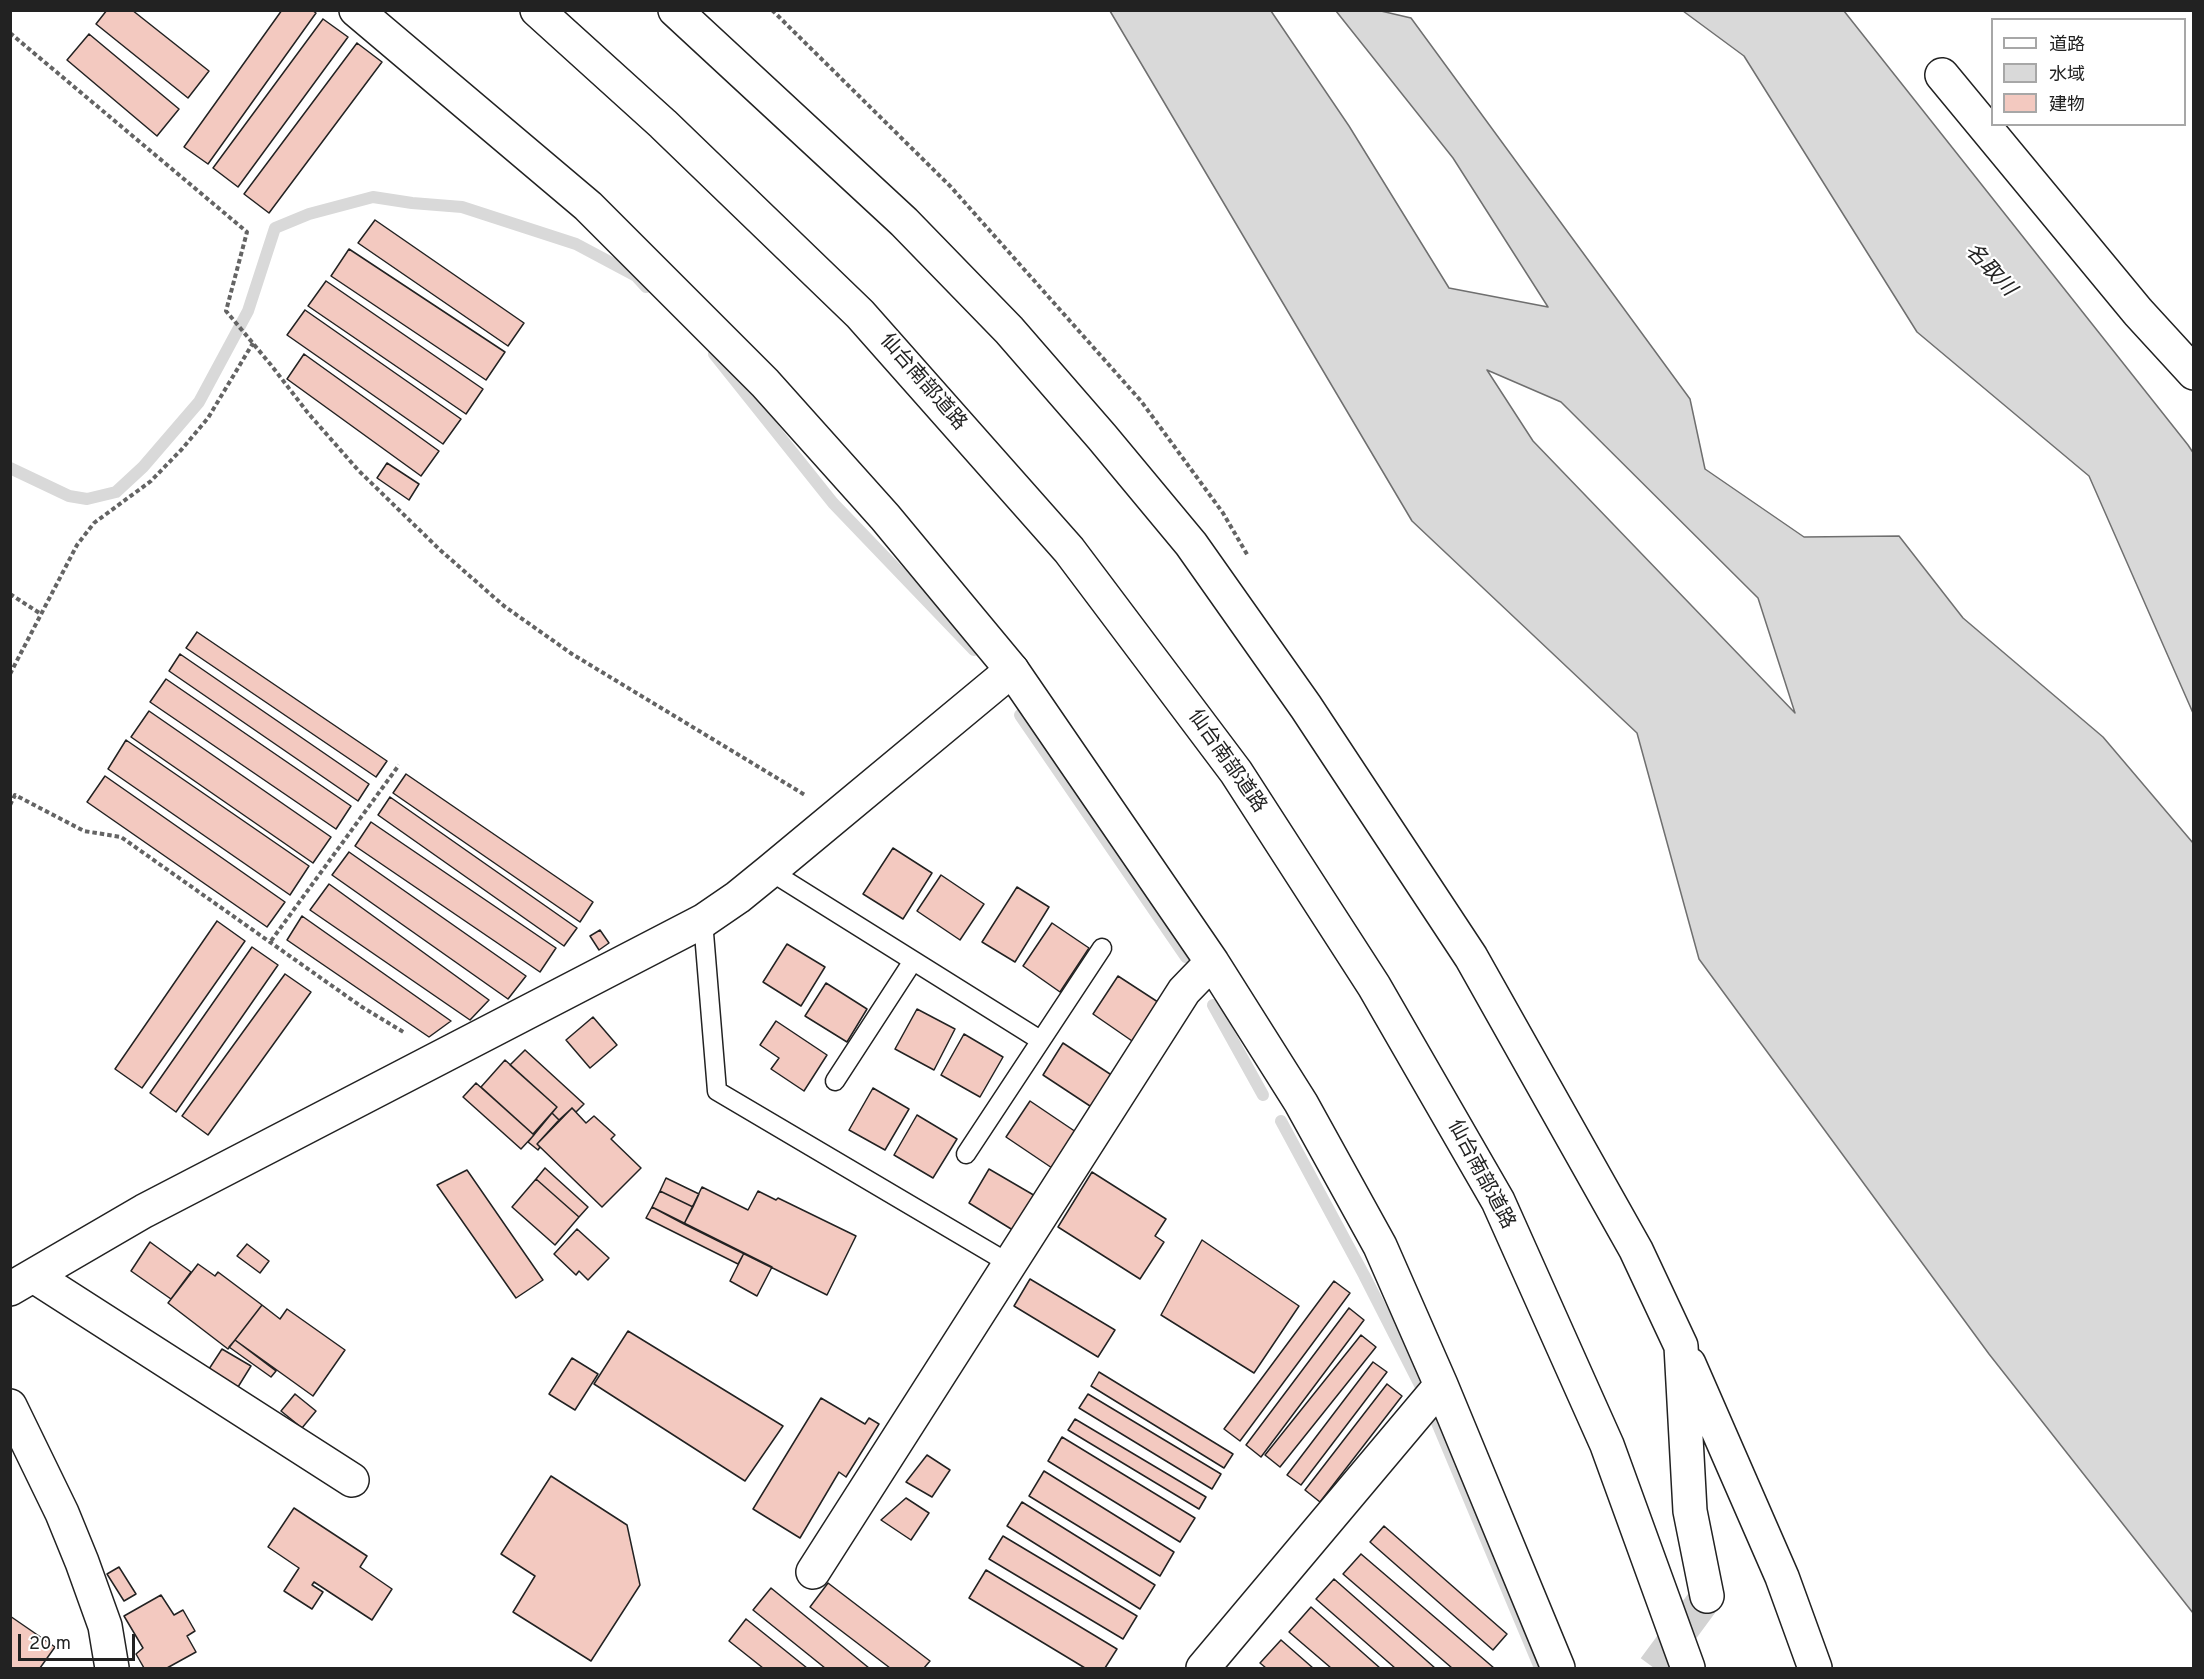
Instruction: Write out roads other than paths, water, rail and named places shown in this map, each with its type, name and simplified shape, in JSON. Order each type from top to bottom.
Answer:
[{"type":"main road","points":[[356,10],[588,206],[765,383],[885,518],[1012,670],[1212,962],[1301,1103],[1380,1246],[1441,1385],[1558,1668]]},
{"type":"main road","name":"仙台南部道路","points":[[537,10],[663,124],[860,314],[1070,550],[1236,772],[1374,986],[1498,1202],[1607,1445],[1688,1668]]},
{"type":"main road","points":[[675,10],[904,222],[1009,330],[1191,544],[1306,706],[1472,957],[1636,1251],[1682,1346],[1782,1577],[1815,1668]]},
{"type":"main road","points":[[1942,75],[2138,312],[2193,373]]},
{"type":"main road","points":[[352,1480],[19,1281],[144,1211],[703,921],[771,871],[1012,670]]},
{"type":"main road","points":[[813,1572],[1184,991],[1212,962]]},
{"type":"main road","points":[[1682,1346],[1690,1511],[1707,1596]]},
{"type":"main road","points":[[1203,1668],[1441,1385]]},
{"type":"main road","points":[[10,1406],[62,1513],[82,1562],[105,1626],[112,1668]]},
{"type":"lane","points":[[771,871],[1040,1040]]},
{"type":"lane","points":[[703,921],[717,1091],[1010,1264]]},
{"type":"lane","points":[[966,1154],[1102,948]]},
{"type":"lane","points":[[835,1081],[914,961]]},
{"type":"water","points":[[1110,11],[1271,11],[1349,126],[1449,288],[1548,307],[1453,158],[1336,11],[1381,11],[1411,18],[1690,399],[1705,469],[1804,537],[1899,536],[1963,618],[2103,737],[2193,843],[2193,1613],[1989,1354],[1699,959],[1637,733],[1412,521]],"holes":[[[1487,370],[1561,402],[1758,598],[1795,713],[1533,441]]]},
{"type":"water","name":"名取川","points":[[1683,11],[1844,11],[2188,445],[2194,454],[2193,713],[2089,476],[1917,332],[1744,56]]},
{"type":"waterway","points":[[10,468],[69,496],[87,499],[116,492],[143,467],[199,402],[248,311],[275,228],[309,214],[373,197],[462,207],[576,244],[636,276],[646,287]]},
{"type":"waterway","points":[[714,354],[833,503],[974,650]]},
{"type":"waterway","points":[[1020,715],[1186,957]]},
{"type":"waterway","points":[[1213,1005],[1263,1095]]},
{"type":"waterway","points":[[1281,1121],[1420,1385]]},
{"type":"waterway","points":[[1435,1418],[1540,1668]]},
{"type":"tunnel","points":[[1654,1668],[1707,1596]]}]
